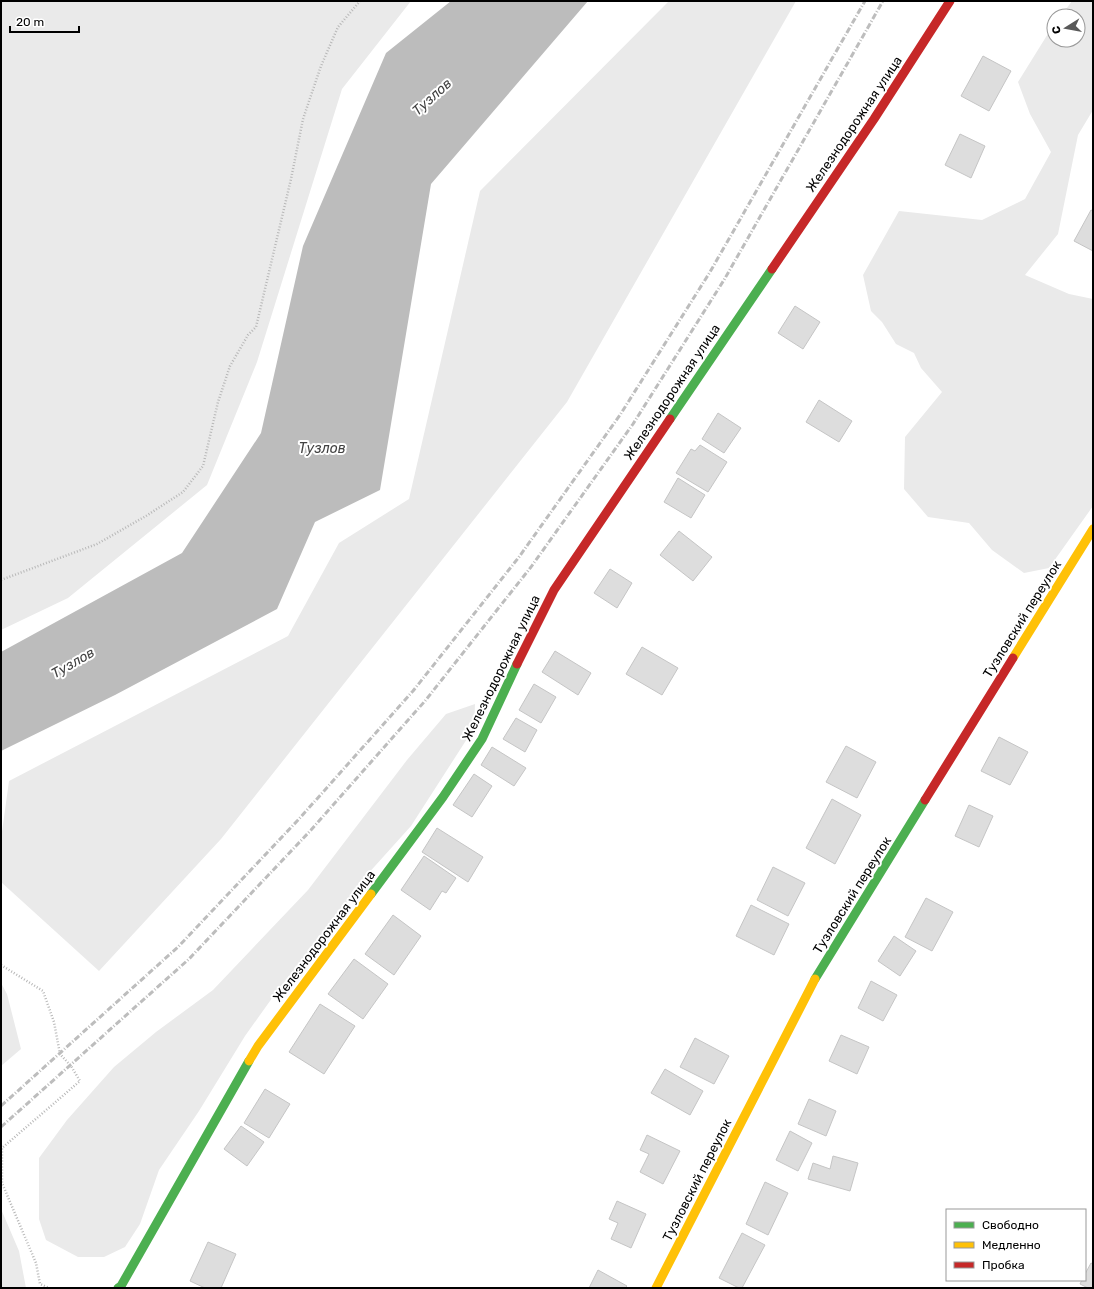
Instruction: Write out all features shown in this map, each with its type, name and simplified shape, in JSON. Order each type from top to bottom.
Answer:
[{"type":"street","name":"Железнодорожная улица","points":[[118,1288],[121,1286],[258,1046],[443,797],[482,739],[530,633],[554,590],[874,118],[950,1]]},
{"type":"street","name":"Тузловский переулок","points":[[656,1288],[813,982],[1093,529]]},
{"type":"path","points":[[1,580],[43,565],[104,540],[183,492],[203,466],[218,402],[230,366],[248,335],[256,327],[292,179],[303,119],[321,66],[338,27],[360,1]]},
{"type":"path","points":[[1,966],[43,991],[54,1022],[60,1054],[71,1066],[80,1081],[2,1148],[2,1183],[36,1263],[40,1284],[49,1288]]},
{"type":"shaded area","points":[[1,1],[411,1],[342,89],[257,362],[207,485],[68,598],[1,630]]},
{"type":"shaded area","points":[[669,1],[796,1],[567,402],[221,839],[99,971],[1,882],[1,839],[9,781],[288,636],[339,543],[409,499],[480,191]]},
{"type":"shaded area","points":[[1072,1],[1093,1],[1093,110],[1078,135],[1058,234],[1025,275],[1069,294],[1093,299],[1093,506],[1049,568],[1024,573],[992,550],[969,523],[928,517],[904,489],[905,437],[942,392],[921,368],[914,353],[896,344],[882,322],[871,311],[863,275],[899,211],[982,220],[1025,199],[1051,152],[1030,114],[1018,82],[1046,37],[1046,48],[1086,48],[1086,8],[1067,8]]},
{"type":"shaded area","points":[[475,704],[474,728],[411,826],[366,876],[326,933],[280,987],[245,1036],[199,1111],[159,1170],[140,1224],[125,1247],[104,1257],[78,1257],[46,1240],[39,1219],[39,1158],[67,1120],[114,1067],[156,1032],[213,990],[308,890],[407,760],[446,714]]},
{"type":"shaded area","points":[[1,983],[7,994],[21,1049],[1,1066]]},
{"type":"shaded area","points":[[1,1209],[19,1251],[26,1288],[1,1288]]},
{"type":"water","name":"Тузлов","points":[[451,1],[588,1],[431,184],[380,490],[315,522],[277,609],[115,695],[1,751],[1,652],[182,553],[261,433],[303,246],[386,53]]},
{"type":"building","points":[[983,56],[1011,71],[989,111],[961,96]]},
{"type":"building","points":[[960,134],[985,146],[971,178],[945,165]]},
{"type":"building","points":[[1091,210],[1093,211],[1093,251],[1074,241]]},
{"type":"building","points":[[795,306],[820,322],[803,349],[778,333]]},
{"type":"building","points":[[819,400],[852,421],[839,442],[806,422]]},
{"type":"building","points":[[718,413],[741,428],[724,453],[702,439]]},
{"type":"building","points":[[700,445],[727,462],[708,492],[676,473],[691,449],[695,451]]},
{"type":"building","points":[[678,478],[705,495],[691,518],[664,502]]},
{"type":"building","points":[[679,531],[712,557],[693,581],[660,555]]},
{"type":"building","points":[[610,569],[632,583],[617,608],[594,593]]},
{"type":"building","points":[[642,647],[678,668],[662,695],[626,674]]},
{"type":"building","points":[[555,651],[591,673],[578,695],[542,672]]},
{"type":"building","points":[[534,684],[556,697],[541,723],[519,710]]},
{"type":"building","points":[[516,718],[537,730],[525,752],[503,739]]},
{"type":"building","points":[[999,737],[1028,752],[1010,785],[981,771]]},
{"type":"building","points":[[846,746],[876,762],[857,798],[826,782]]},
{"type":"building","points":[[492,747],[526,768],[514,786],[481,765]]},
{"type":"building","points":[[474,774],[492,786],[472,817],[453,805]]},
{"type":"building","points":[[832,799],[861,815],[835,864],[806,848]]},
{"type":"building","points":[[969,805],[993,816],[979,847],[955,836]]},
{"type":"building","points":[[437,828],[483,857],[468,882],[422,852]]},
{"type":"building","points":[[424,856],[456,878],[446,893],[442,891],[430,910],[401,890]]},
{"type":"building","points":[[773,867],[805,883],[788,916],[757,900]]},
{"type":"building","points":[[926,898],[953,912],[932,951],[905,937]]},
{"type":"building","points":[[751,905],[789,924],[774,955],[736,936]]},
{"type":"building","points":[[393,915],[421,936],[394,975],[365,954]]},
{"type":"building","points":[[894,936],[916,951],[900,976],[878,961]]},
{"type":"building","points":[[354,959],[388,984],[363,1019],[328,994]]},
{"type":"building","points":[[871,981],[897,995],[883,1021],[858,1008]]},
{"type":"building","points":[[320,1004],[355,1026],[324,1074],[289,1052]]},
{"type":"building","points":[[841,1035],[869,1047],[857,1074],[829,1061]]},
{"type":"building","points":[[695,1038],[729,1056],[714,1084],[680,1067]]},
{"type":"building","points":[[665,1069],[703,1091],[690,1115],[651,1093]]},
{"type":"building","points":[[265,1089],[290,1104],[269,1138],[244,1123]]},
{"type":"building","points":[[809,1099],[836,1111],[826,1136],[798,1124]]},
{"type":"building","points":[[241,1126],[264,1142],[247,1166],[224,1149]]},
{"type":"building","points":[[790,1131],[812,1143],[798,1171],[776,1160]]},
{"type":"building","points":[[647,1135],[680,1151],[663,1184],[640,1172],[649,1154],[640,1150]]},
{"type":"building","points":[[833,1156],[858,1163],[850,1191],[808,1179],[813,1163],[830,1169]]},
{"type":"building","points":[[765,1182],[788,1193],[768,1235],[746,1224]]},
{"type":"building","points":[[617,1201],[646,1214],[631,1248],[611,1239],[618,1223],[609,1219]]},
{"type":"building","points":[[742,1233],[765,1245],[742,1288],[739,1288],[719,1278]]},
{"type":"building","points":[[208,1242],[236,1254],[221,1288],[205,1288],[190,1281]]},
{"type":"building","points":[[1091,1263],[1093,1264],[1093,1288],[1088,1288],[1080,1284],[1082,1281],[1086,1281],[1086,1272]]},
{"type":"building","points":[[598,1270],[627,1286],[625,1288],[589,1288]]},
{"type":"railway","points":[[1,1106],[178,947],[299,819],[413,691],[519,557],[620,415],[710,272],[865,1]]},
{"type":"railway","points":[[1,1127],[189,959],[311,830],[425,701],[531,567],[633,424],[724,280],[883,1]]},
{"type":"traffic: fast","points":[[670,419],[772,269]]},
{"type":"traffic: fast","points":[[371,894],[443,797],[482,739],[517,664]]},
{"type":"traffic: fast","points":[[815,979],[925,800]]},
{"type":"traffic: fast","points":[[118,1288],[121,1286],[249,1061]]},
{"type":"traffic: slow","points":[[1013,658],[1093,529]]},
{"type":"traffic: slow","points":[[249,1061],[258,1046],[371,894]]},
{"type":"traffic: slow","points":[[656,1288],[815,979]]},
{"type":"traffic: jam","points":[[772,269],[874,119],[950,1]]},
{"type":"traffic: jam","points":[[517,664],[554,590],[670,419]]},
{"type":"traffic: jam","points":[[925,800],[1013,658]]}]
